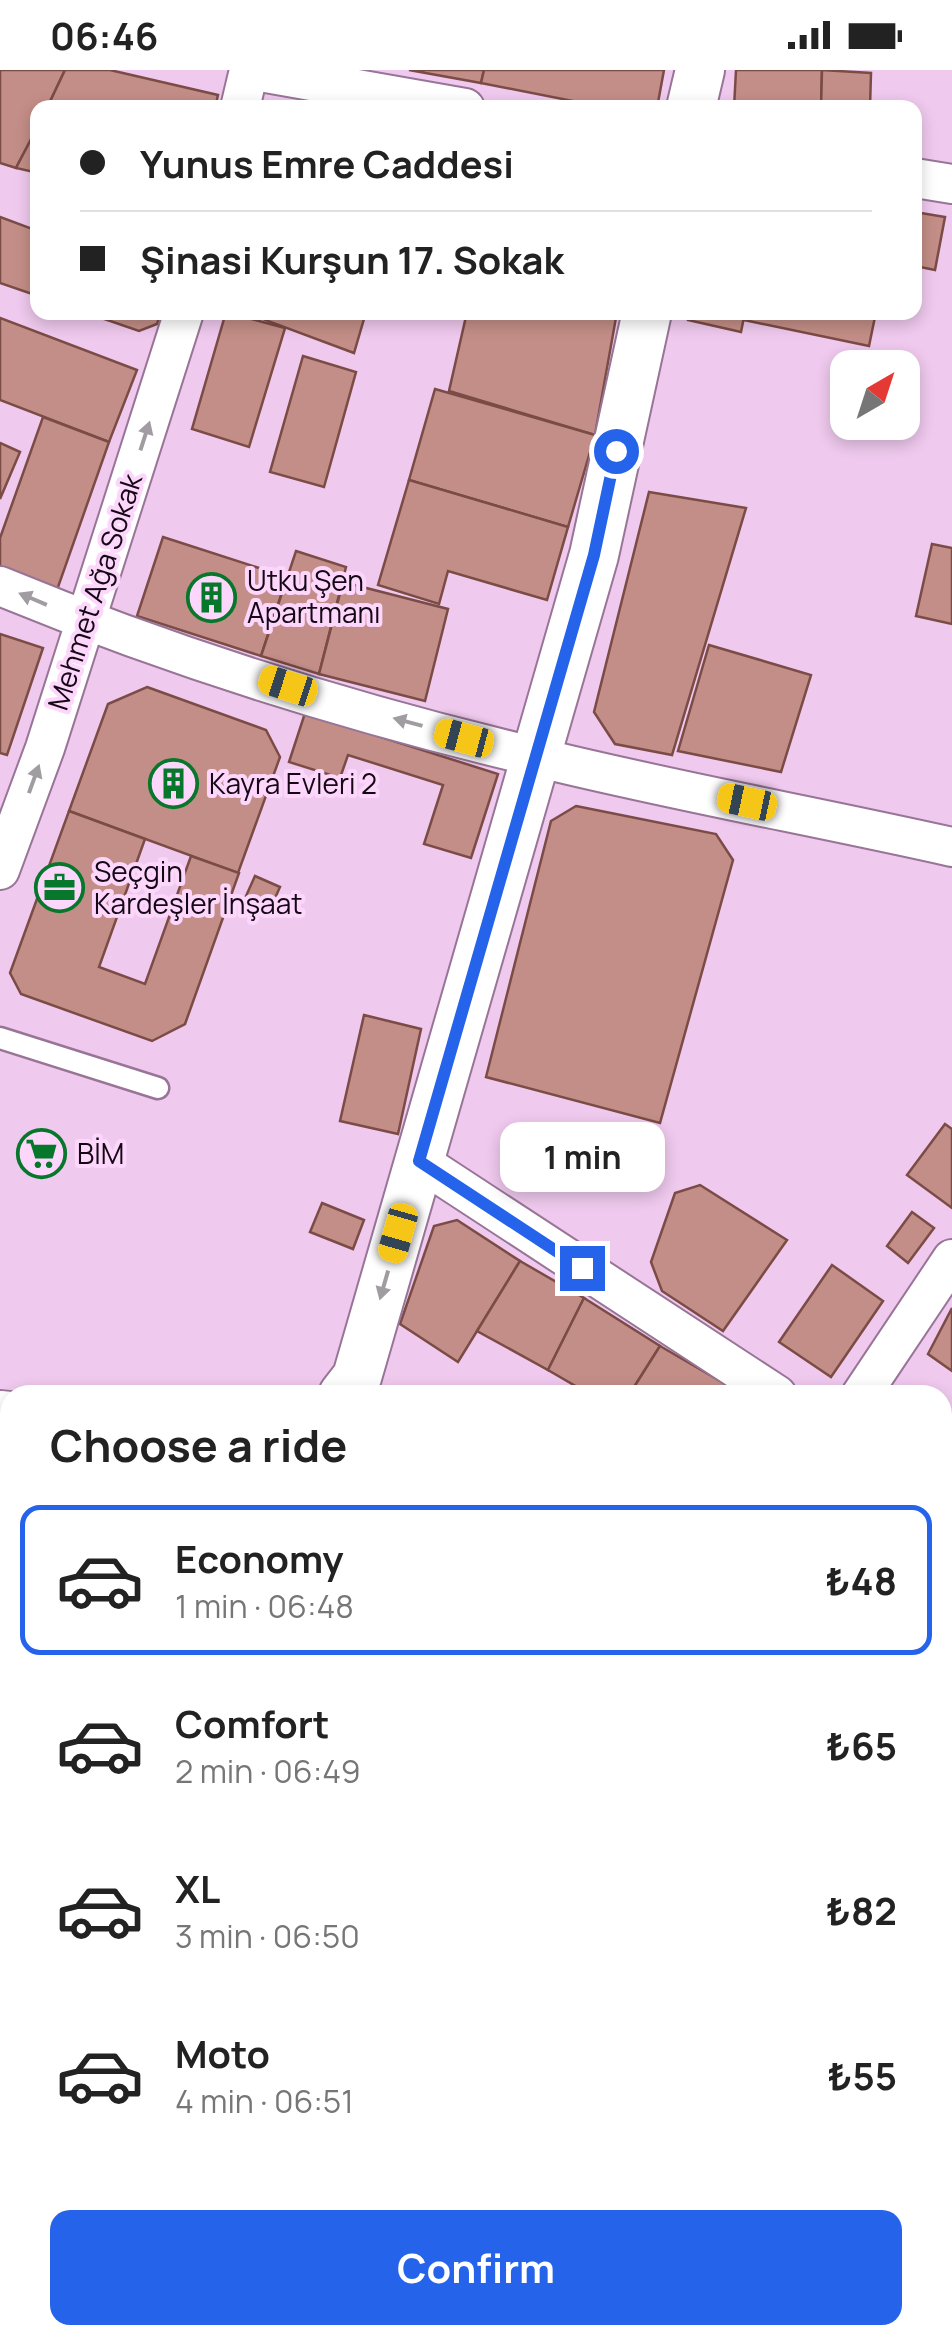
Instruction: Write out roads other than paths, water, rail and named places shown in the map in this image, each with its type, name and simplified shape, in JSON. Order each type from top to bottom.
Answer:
[{"type":"street","points":[[242,100],[249,70],[420,100]]},
{"type":"street","points":[[694,100],[700,70]]},
{"type":"street","points":[[922,179],[952,184]]},
{"type":"street","name":"Mehmet Ağa Sokak","points":[[1,864],[86,621],[181,320]]},
{"type":"street","points":[[350,1385],[357,1377],[594,555],[645,320]]},
{"type":"street","points":[[0,586],[86,621],[355,708],[536,758],[952,847]]},
{"type":"street","points":[[419,1161],[762,1385]]},
{"type":"street","points":[[867,1385],[951,1261]]},
{"type":"lane","points":[[0,1038],[158,1088]]},
{"type":"place","name":"Utku Şen Apartmanı","points":[[212,597]]},
{"type":"place","name":"Kayra Evleri 2","points":[[174,784]]},
{"type":"place","name":"Seçgin Kardeşler İnşaat","points":[[59,888]]},
{"type":"place","name":"BİM","points":[[42,1154]]}]
